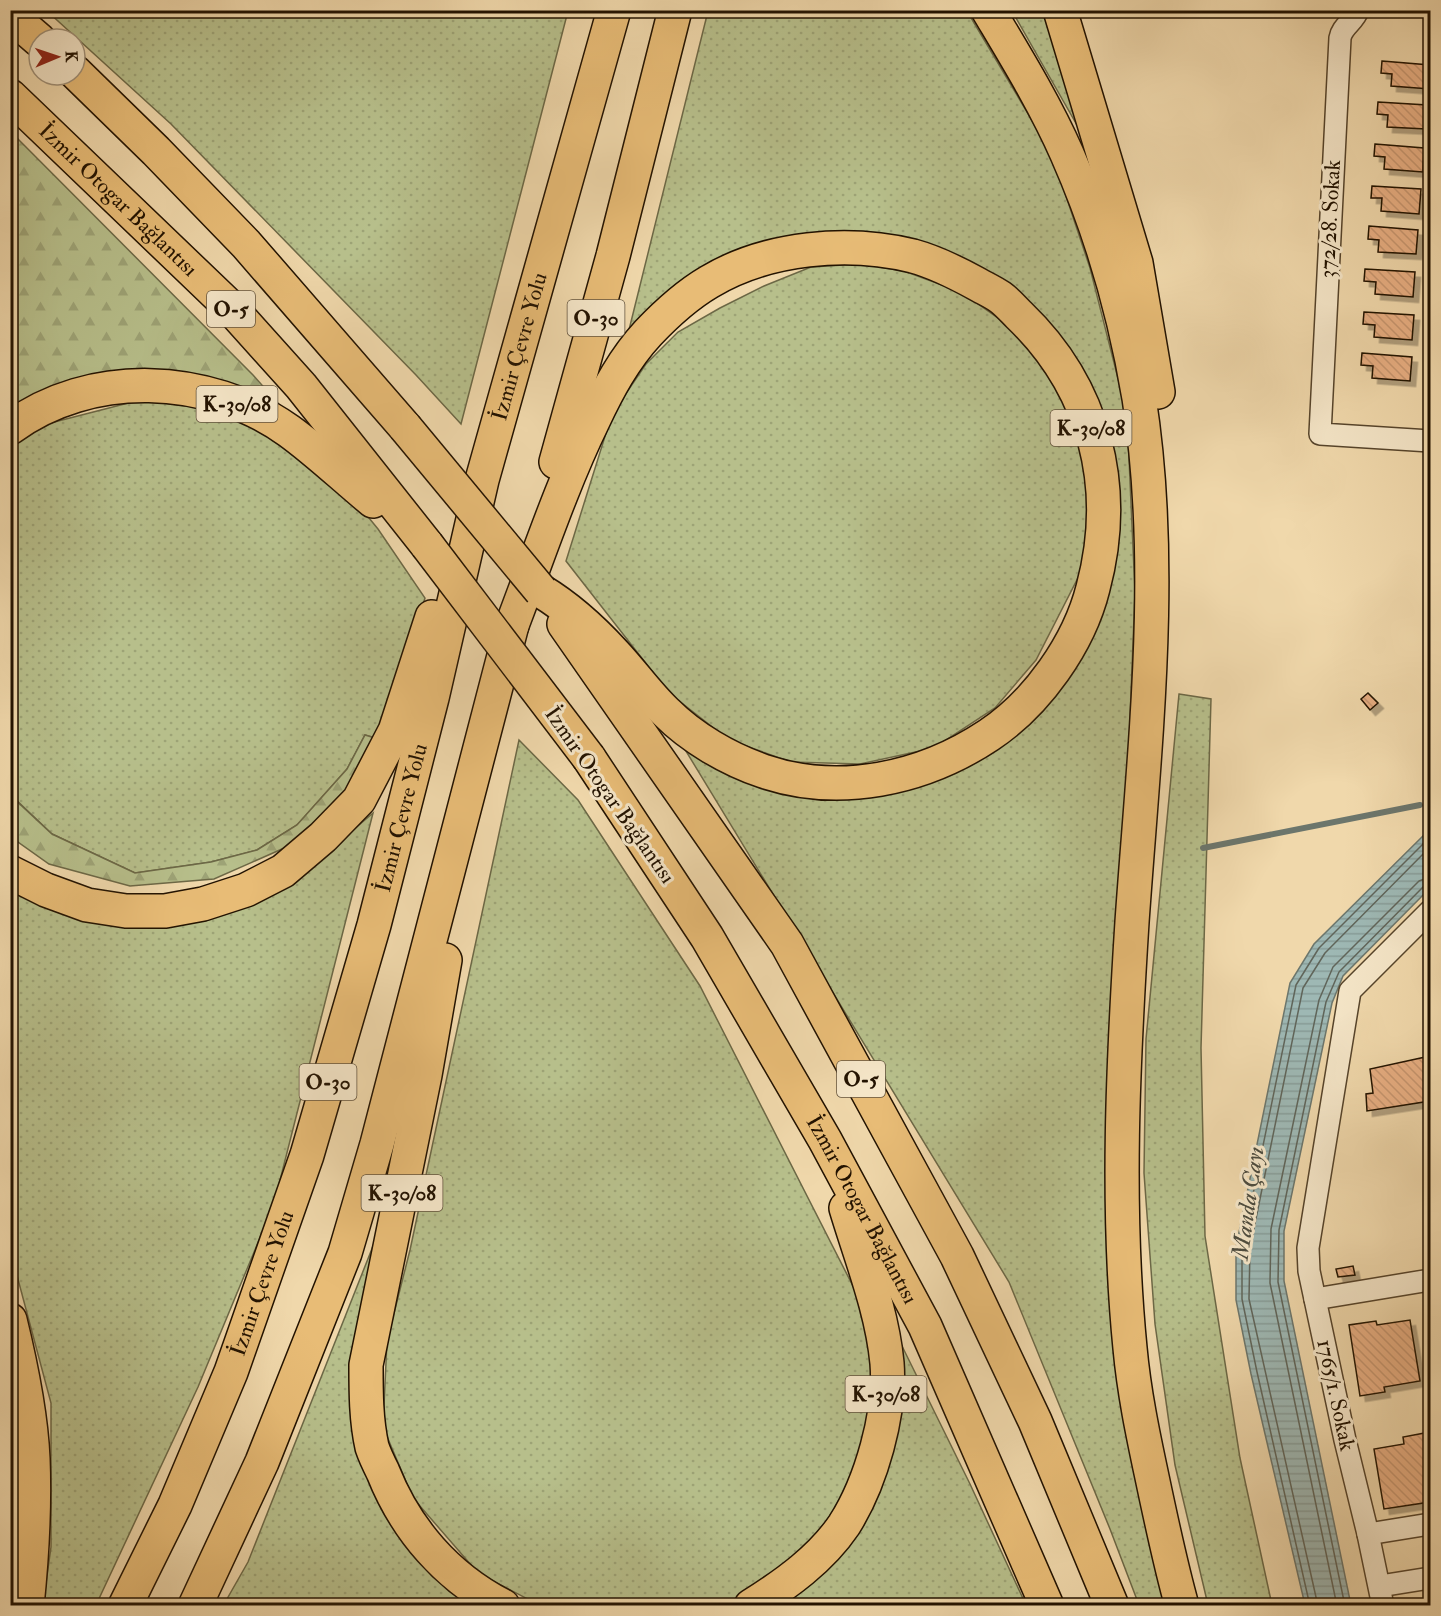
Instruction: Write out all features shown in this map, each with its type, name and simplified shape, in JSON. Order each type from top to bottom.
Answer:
[{"type":"highway","name":"İzmir Çevre Yolu","points":[[125,1605],[175,1505],[231,1372],[307,1155],[374,925],[432,698],[482,480],[614,10]]},
{"type":"highway","name":"O-30","points":[[195,1605],[262,1462],[345,1253],[377,1144],[675,10]]},
{"type":"highway","points":[[988,10],[1033,88],[1066,153],[1095,226],[1121,311],[1139,398],[1147,471],[1152,579],[1148,686],[1125,1048],[1122,1150],[1123,1243],[1130,1349],[1140,1421],[1182,1605]]},
{"type":"highway","name":"K-30/08","points":[[1060,10],[1136,263],[1156,369],[1163,442],[1161,520],[1152,579]]},
{"type":"highway","points":[[10,15],[27,30]]},
{"type":"highway","name":"O-5","points":[[87,84],[246,244],[405,427],[541,591],[787,944],[957,1256],[1035,1420],[1112,1605]]},
{"type":"highway","name":"İzmir Otogar Bağlantısı","points":[[10,96],[229,306],[301,386],[427,545],[589,758],[707,937],[825,1140],[925,1326],[1047,1605]]},
{"type":"highway","name":"K-30/08","points":[[512,625],[574,460],[621,366],[647,334],[674,308],[710,281],[747,265],[782,254],[822,248],[873,249],[915,256],[953,271],[999,297],[1035,330],[1058,358],[1077,393],[1091,429],[1102,472],[1105,514],[1101,559],[1089,606],[1070,648],[1052,674],[997,730],[974,745],[922,770],[884,779],[849,782],[809,781],[768,773],[737,762],[700,740],[666,713],[614,652],[567,607],[541,591]]},
{"type":"highway","name":"K-30/08","points":[[10,428],[28,415],[49,405],[93,391],[124,386],[167,386],[211,394],[254,410],[288,430],[427,545]]},
{"type":"highway","points":[[10,872],[46,890],[87,905],[126,911],[165,911],[203,904],[246,890],[283,871],[323,837],[359,800],[395,731],[424,637],[452,563],[470,538]]},
{"type":"highway","name":"K-30/08","points":[[484,731],[425,1075],[366,1365],[366,1402],[373,1448],[390,1490],[411,1528],[449,1570],[503,1605]]},
{"type":"highway","name":"K-30/08","points":[[751,1605],[783,1586],[815,1558],[843,1525],[861,1491],[876,1451],[885,1409],[887,1364],[879,1318],[825,1140]]},
{"type":"highway","points":[[10,1320],[24,1380],[33,1458],[34,1540],[27,1605]]},
{"type":"street","name":"372/28. Sokak","points":[[1358,10],[1353,22],[1341,32],[1340,38],[1320,434],[1431,441]]},
{"type":"street","name":"1765/1. Sokak","points":[[1381,1596],[1309,1271],[1308,1248],[1350,992],[1431,911]]},
{"type":"street","points":[[1315,1299],[1431,1280]]},
{"type":"street","points":[[1368,1534],[1431,1524]]},
{"type":"street","points":[[1381,1596],[1431,1578]]},
{"type":"green space","points":[[47,11],[568,11],[461,424],[171,124],[87,47],[87,27],[65,27]]},
{"type":"green space","points":[[708,11],[967,11],[1052,154],[1090,268],[1127,414],[1135,592],[1111,1197],[1167,1605],[1139,1605],[1009,1282],[678,738],[882,790],[1043,701],[1113,472],[1010,295],[835,237],[627,338]]},
{"type":"green space","points":[[1012,11],[1049,11],[1094,155]]},
{"type":"green space","points":[[11,132],[253,375],[284,410],[240,392],[11,413]]},
{"type":"green space","points":[[860,264],[904,271],[961,292],[1012,328],[1059,387],[1082,439],[1091,499],[1085,564],[1036,660],[995,708],[934,748],[860,764],[791,762],[729,740],[669,693],[566,561],[612,414],[646,364],[678,332],[764,286],[811,267]]},
{"type":"green space","points":[[140,400],[210,409],[266,427],[333,474],[378,529],[425,598],[389,710],[375,738],[365,735],[347,769],[297,825],[257,850],[211,862],[135,873],[52,834],[11,795],[10,444],[31,428]]},
{"type":"green space","points":[[1179,694],[1211,699],[1201,1048],[1205,1236],[1240,1458],[1272,1605],[1208,1605],[1175,1465],[1155,1324],[1144,1173],[1146,1039]]},
{"type":"green space","points":[[365,735],[375,738],[351,786],[291,845],[214,879],[130,886],[49,864],[11,837],[10,795],[52,834],[135,873],[211,862],[257,850],[297,825],[347,769]]},
{"type":"green space","points":[[519,740],[578,800],[700,986],[857,1294],[876,1374],[871,1426],[847,1495],[815,1540],[753,1594],[724,1606],[539,1605],[478,1573],[413,1498],[383,1427],[387,1341],[410,1250]]},
{"type":"green space","points":[[373,813],[274,1204],[198,1387],[96,1605],[43,1605],[51,1547],[51,1403],[11,1253],[10,885],[82,916],[284,889]]},
{"type":"green space","points":[[377,1236],[353,1425],[474,1605],[223,1606],[248,1562]]},
{"type":"green space","points":[[901,1344],[1026,1605],[775,1606],[827,1568]]},
{"type":"water","name":"Manda Çayı","points":[[1430,829],[1430,888],[1343,976],[1332,1003],[1284,1231],[1284,1281],[1351,1605],[1305,1605],[1236,1300],[1236,1247],[1290,983],[1314,944]]},
{"type":"building","points":[[1382,61],[1430,65],[1430,89],[1391,86],[1392,74],[1381,73]]},
{"type":"building","points":[[1378,102],[1427,105],[1426,129],[1387,127],[1388,115],[1377,114]]},
{"type":"building","points":[[1375,144],[1424,148],[1423,172],[1384,169],[1385,157],[1374,156]]},
{"type":"building","points":[[1372,186],[1421,189],[1419,214],[1381,211],[1382,198],[1371,198]]},
{"type":"building","points":[[1369,226],[1418,230],[1416,254],[1378,252],[1379,240],[1368,239]]},
{"type":"building","points":[[1365,269],[1415,272],[1413,297],[1375,294],[1376,282],[1364,281]]},
{"type":"building","points":[[1428,285],[1430,285],[1430,309],[1427,309]]},
{"type":"building","points":[[1364,312],[1414,315],[1412,340],[1374,337],[1375,325],[1363,324]]},
{"type":"building","points":[[1426,327],[1430,327],[1430,352],[1425,351]]},
{"type":"building","points":[[1362,353],[1412,357],[1410,381],[1372,378],[1373,366],[1361,365]]},
{"type":"building","points":[[1424,369],[1430,369],[1430,393],[1424,393]]},
{"type":"building","points":[[1368,693],[1378,703],[1370,710],[1361,699]]},
{"type":"building","points":[[1430,1056],[1430,1101],[1367,1111],[1366,1094],[1373,1093],[1370,1069]]},
{"type":"building","points":[[1353,1266],[1355,1275],[1338,1277],[1336,1269]]},
{"type":"building","points":[[1410,1320],[1420,1381],[1384,1387],[1385,1392],[1360,1396],[1349,1325],[1376,1321],[1377,1325]]},
{"type":"building","points":[[1430,1432],[1430,1502],[1384,1509],[1374,1449],[1404,1444],[1403,1437]]},
{"type":"waterway","points":[[1203,848],[1420,805]]}]
